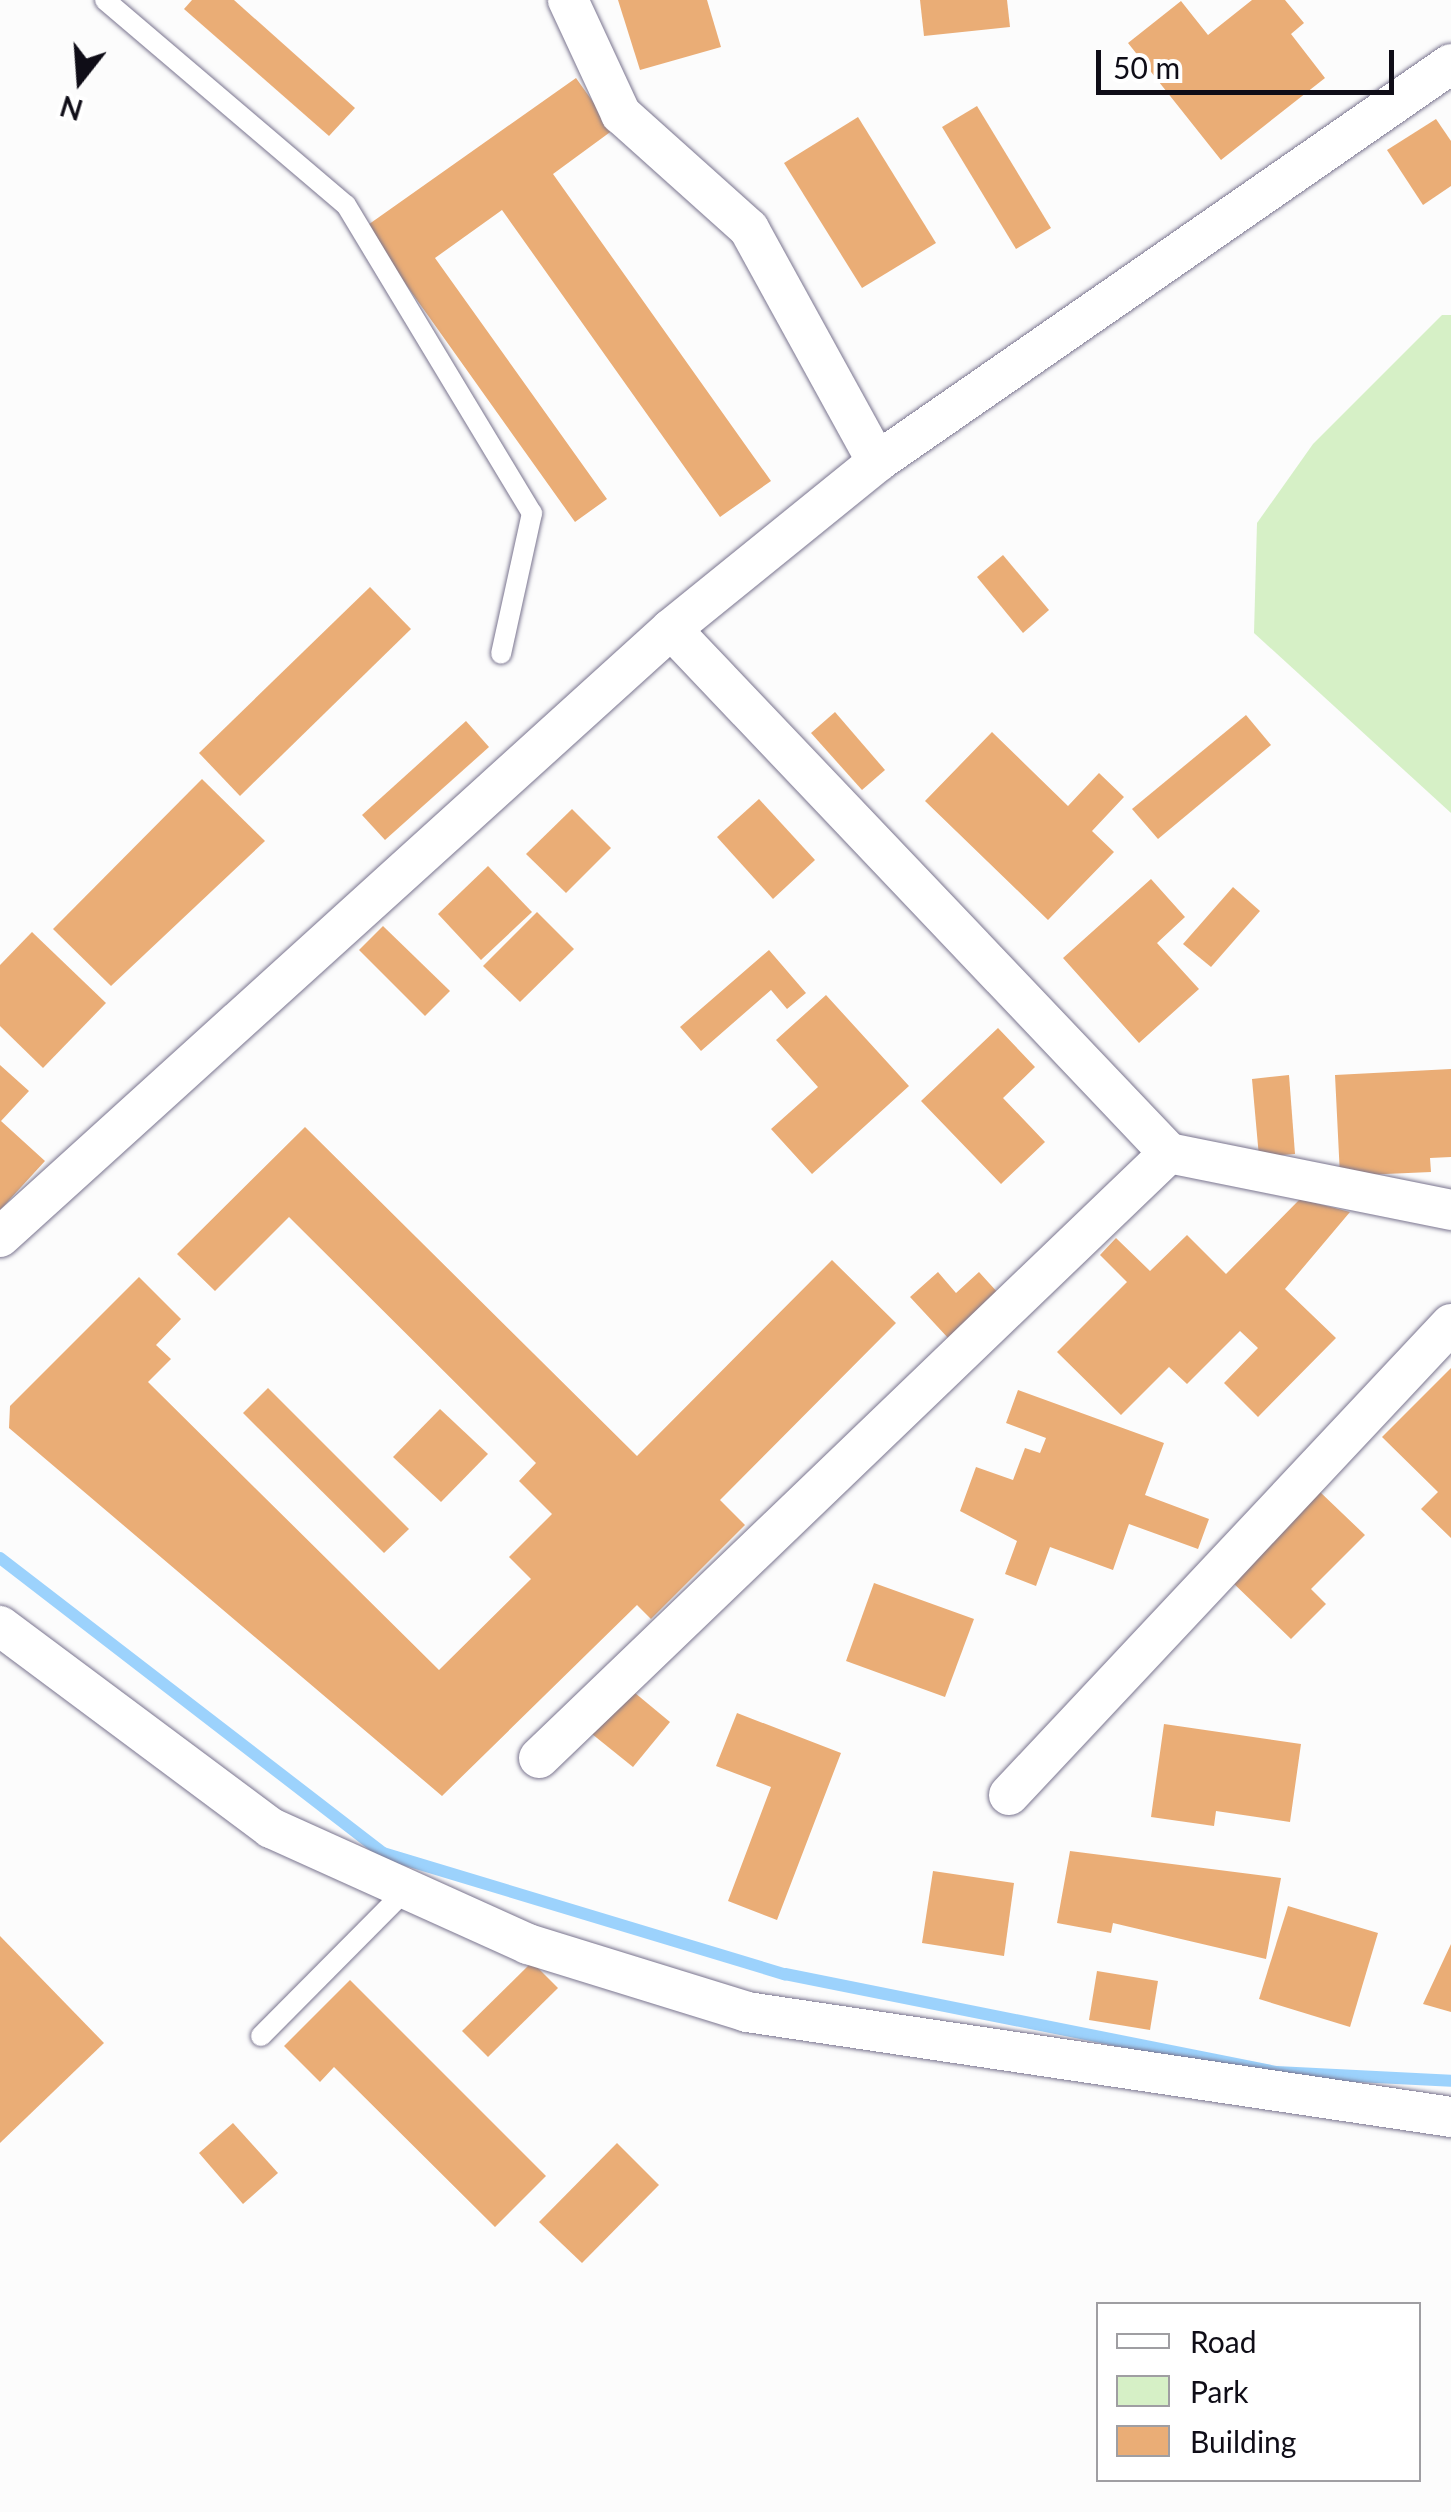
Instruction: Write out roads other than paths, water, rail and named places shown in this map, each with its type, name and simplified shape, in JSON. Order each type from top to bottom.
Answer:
[{"type":"street","points":[[568,0],[620,114],[749,229],[877,462]]},
{"type":"street","points":[[0,1237],[672,629],[877,462],[1451,64]]},
{"type":"street","points":[[672,629],[1169,1153],[1451,1210]]},
{"type":"street","points":[[539,1758],[1169,1153]]},
{"type":"street","points":[[1009,1794],[1451,1324]]},
{"type":"street","points":[[0,1626],[272,1828],[528,1944],[747,2012],[1451,2117]]},
{"type":"lane","points":[[105,0],[346,205],[532,512],[501,654]]},
{"type":"lane","points":[[261,2036],[406,1890]]},
{"type":"waterway","points":[[0,1558],[383,1853],[785,1974],[1276,2072],[1451,2081]]}]
